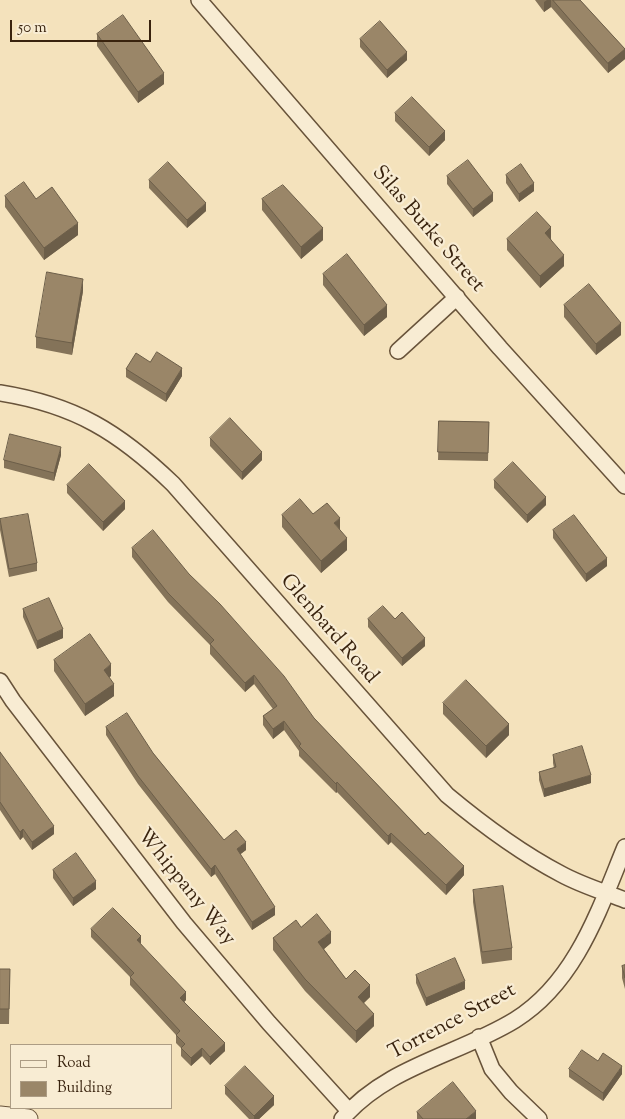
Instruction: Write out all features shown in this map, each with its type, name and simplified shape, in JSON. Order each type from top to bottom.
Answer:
[{"type":"street","name":"Silas Burke Street","points":[[199,0],[457,297],[625,486]]},
{"type":"street","points":[[398,351],[457,297]]},
{"type":"street","name":"Glenbard Road","points":[[0,393],[22,396],[64,408],[98,425],[140,452],[173,484],[447,795],[484,826],[527,855],[562,875],[625,900]]},
{"type":"street","name":"Whippany Way","points":[[0,681],[13,702],[184,923],[345,1115]]},
{"type":"street","name":"Torrence Street","points":[[345,1115],[383,1085],[416,1064],[515,1020],[545,995],[558,981],[582,947],[625,847]]},
{"type":"street","points":[[479,1037],[492,1069],[511,1092],[539,1119]]},
{"type":"street","points":[[0,1116],[28,1119]]},
{"type":"building","points":[[553,0],[580,0],[625,49],[608,63]]},
{"type":"building","points":[[123,15],[164,73],[138,92],[97,34]]},
{"type":"building","points":[[380,21],[407,52],[387,70],[360,39]]},
{"type":"building","points":[[412,97],[445,131],[429,147],[395,113]]},
{"type":"building","points":[[468,160],[493,193],[473,209],[447,176]]},
{"type":"building","points":[[168,162],[206,203],[187,220],[149,180]]},
{"type":"building","points":[[521,164],[534,183],[519,194],[506,175]]},
{"type":"building","points":[[24,182],[36,199],[52,187],[78,223],[44,248],[5,196]]},
{"type":"building","points":[[283,185],[323,228],[301,247],[262,199]]},
{"type":"building","points":[[537,212],[551,227],[545,233],[564,255],[540,276],[507,239]]},
{"type":"building","points":[[347,254],[387,305],[364,325],[323,274]]},
{"type":"building","points":[[47,272],[83,279],[72,343],[36,337]]},
{"type":"building","points":[[589,284],[621,323],[596,344],[564,305]]},
{"type":"building","points":[[157,352],[182,368],[166,394],[126,369],[136,353],[150,362]]},
{"type":"building","points":[[230,418],[262,452],[242,472],[210,438]]},
{"type":"building","points":[[439,421],[489,422],[488,453],[438,452]]},
{"type":"building","points":[[10,434],[61,447],[54,473],[4,460]]},
{"type":"building","points":[[513,462],[546,497],[527,515],[494,480]]},
{"type":"building","points":[[89,464],[125,501],[103,522],[67,485]]},
{"type":"building","points":[[300,499],[313,514],[327,503],[340,518],[334,523],[347,538],[321,561],[282,515]]},
{"type":"building","points":[[28,514],[37,563],[9,569],[0,519]]},
{"type":"building","points":[[574,515],[607,558],[586,574],[553,530]]},
{"type":"building","points":[[153,530],[189,574],[220,604],[284,676],[314,718],[425,835],[428,832],[464,866],[446,885],[391,833],[388,836],[337,782],[336,784],[299,746],[301,744],[284,721],[273,729],[263,716],[277,706],[254,675],[245,683],[210,644],[214,640],[168,593],[132,548]]},
{"type":"building","points":[[49,598],[63,629],[37,641],[23,609]]},
{"type":"building","points":[[383,606],[395,619],[402,612],[425,638],[402,658],[368,619]]},
{"type":"building","points":[[90,634],[111,664],[104,670],[114,684],[85,704],[54,660]]},
{"type":"building","points":[[466,680],[509,724],[486,746],[443,703]]},
{"type":"building","points":[[127,713],[153,753],[224,840],[236,830],[246,842],[237,849],[275,907],[252,922],[215,865],[211,869],[138,776],[106,727]]},
{"type":"building","points":[[582,746],[591,775],[544,789],[539,772],[556,767],[553,755]]},
{"type":"building","points":[[0,752],[54,826],[32,842],[23,829],[20,832],[0,802]]},
{"type":"building","points":[[76,853],[96,881],[73,898],[53,870]]},
{"type":"building","points":[[503,886],[512,948],[482,952],[473,890]]},
{"type":"building","points":[[113,908],[141,936],[137,940],[186,992],[180,998],[225,1043],[210,1057],[202,1048],[191,1058],[181,1048],[185,1044],[176,1035],[180,1031],[130,977],[134,973],[91,929]]},
{"type":"building","points":[[317,914],[331,932],[318,942],[346,979],[355,970],[370,985],[358,997],[374,1014],[356,1031],[305,979],[273,938],[296,920],[301,927]]},
{"type":"building","points":[[455,958],[465,981],[426,998],[416,975]]},
{"type":"building","points":[[625,965],[625,978],[622,966]]},
{"type":"building","points":[[0,969],[10,969],[9,1009],[0,1009]]},
{"type":"building","points":[[582,1050],[598,1061],[603,1053],[622,1066],[603,1093],[569,1069]]},
{"type":"building","points":[[245,1066],[274,1096],[254,1116],[225,1086]]},
{"type":"building","points":[[453,1082],[476,1111],[466,1119],[423,1119],[417,1112]]}]
